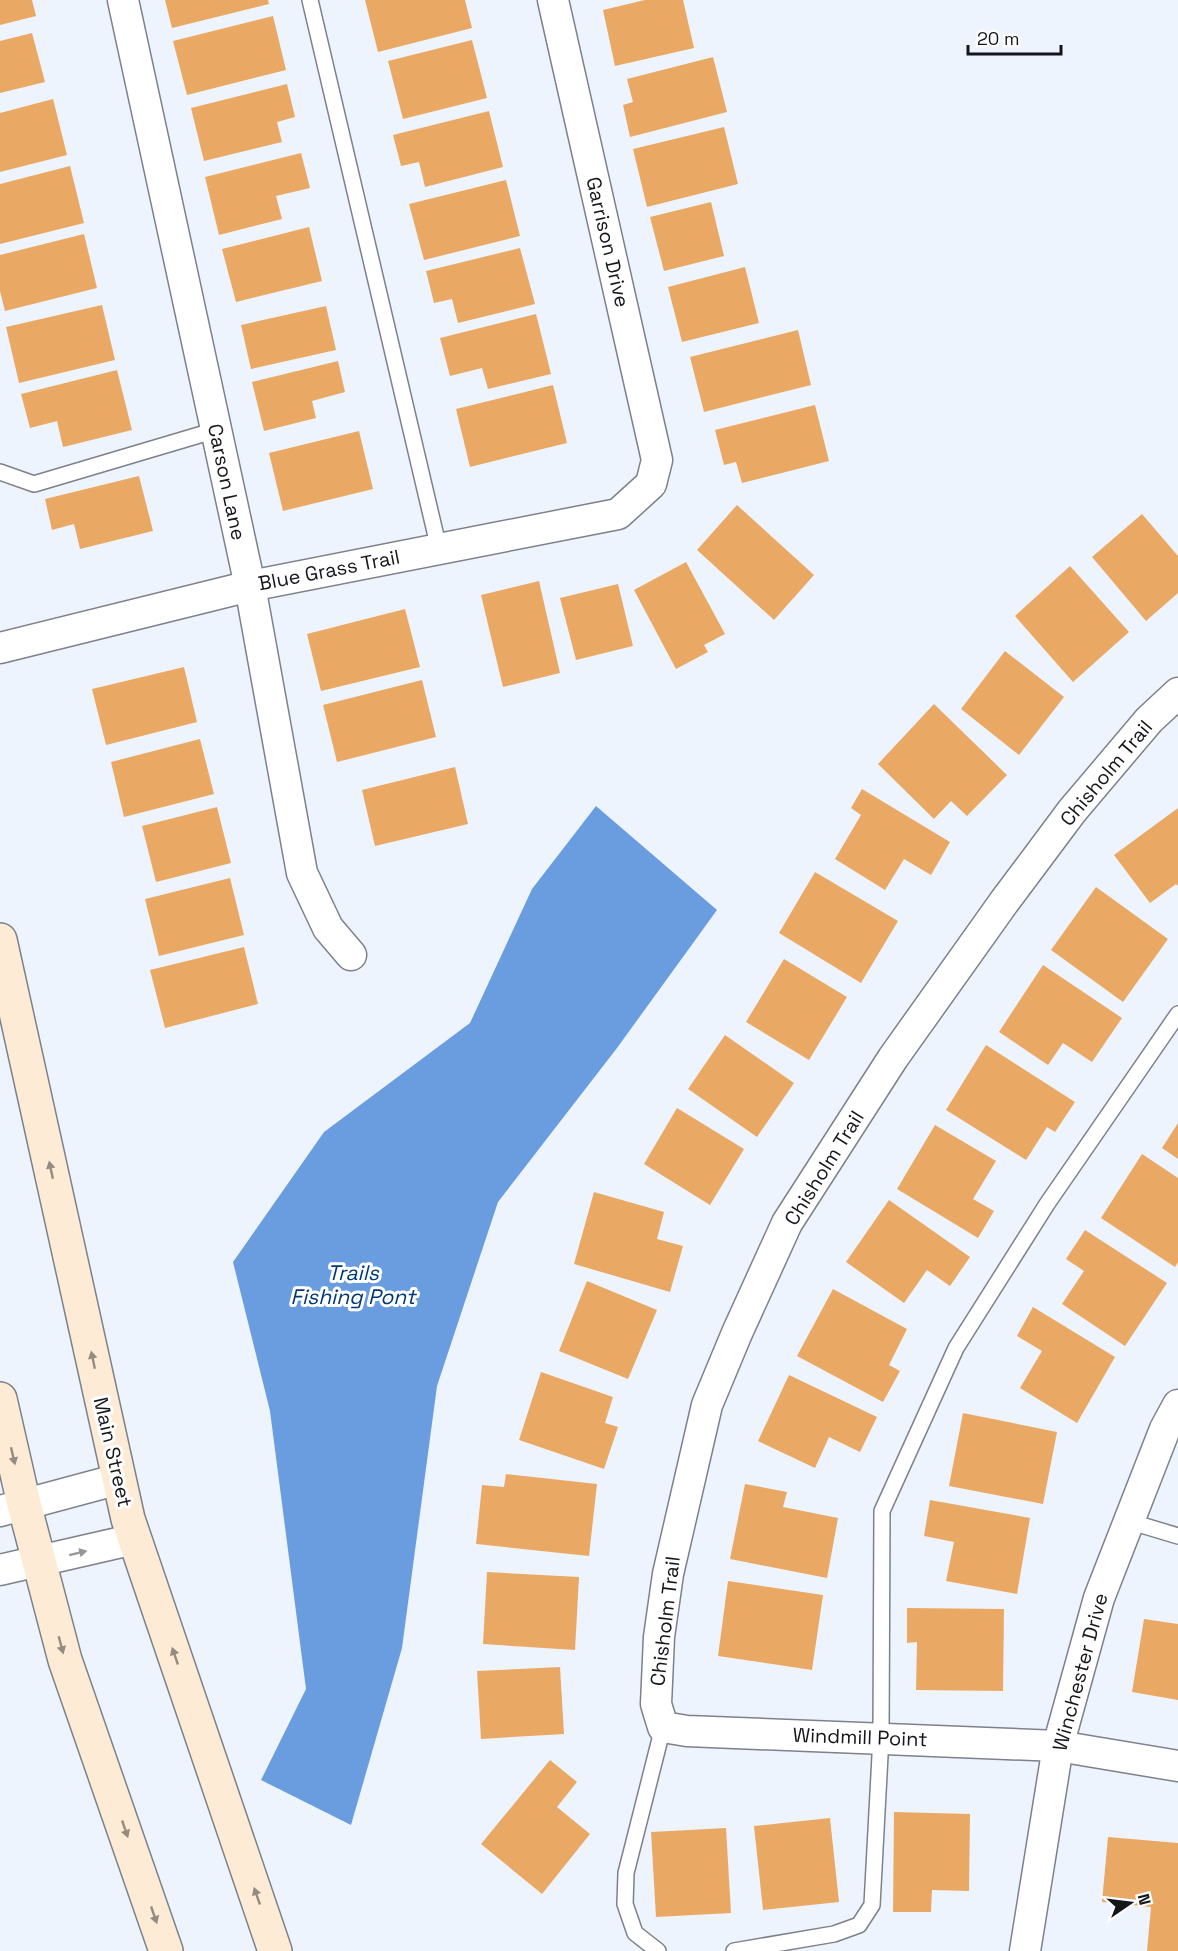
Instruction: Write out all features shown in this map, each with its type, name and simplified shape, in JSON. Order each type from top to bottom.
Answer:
[{"type":"main road","name":"Main Street","points":[[0,940],[119,1479],[135,1539],[275,1951]]},
{"type":"main road","points":[[0,1399],[12,1507],[40,1562],[65,1660],[166,1951]]},
{"type":"street","name":"Carson Lane","points":[[123,0],[250,586],[302,873],[328,928],[351,955]]},
{"type":"street","name":"Garrison Drive","points":[[553,0],[657,460],[651,484]]},
{"type":"street","name":"Blue Grass Trail","points":[[0,648],[250,586],[618,514],[651,484]]},
{"type":"street","name":"Chisholm Trail","points":[[663,1727],[656,1704],[659,1637],[668,1574],[707,1405],[737,1333],[788,1223],[893,1058],[1004,902],[1080,802],[1149,720],[1178,693]]},
{"type":"street","name":"Winchester Drive","points":[[1025,1951],[1058,1746],[1099,1598],[1165,1429],[1178,1405]]},
{"type":"street","points":[[12,1507],[119,1479]]},
{"type":"street","points":[[0,1570],[135,1539]]},
{"type":"street","name":"Windmill Point","points":[[663,1727],[687,1731],[881,1737],[1058,1746],[1178,1766]]},
{"type":"lane","points":[[310,0],[439,549]]},
{"type":"lane","points":[[0,472],[34,484],[216,430]]},
{"type":"lane","points":[[734,1951],[834,1934],[860,1925],[872,1905],[881,1737],[882,1511],[957,1348],[1047,1204],[1178,1014]]},
{"type":"lane","points":[[1128,1521],[1178,1536]]},
{"type":"lane","points":[[658,1951],[635,1933],[625,1904],[626,1873],[663,1727]]},
{"type":"water","name":"Trails Fishing Pont","points":[[596,806],[717,910],[617,1048],[498,1202],[437,1386],[402,1648],[351,1825],[261,1780],[306,1689],[270,1411],[233,1262],[324,1132],[470,1023],[532,889]]},
{"type":"building","points":[[0,0],[32,0],[36,16],[0,25]]},
{"type":"building","points":[[165,0],[268,0],[269,4],[172,28]]},
{"type":"building","points":[[365,0],[465,0],[472,28],[378,52]]},
{"type":"building","points":[[645,0],[683,0],[694,48],[615,66],[603,10]]},
{"type":"building","points":[[273,16],[286,70],[187,95],[173,41]]},
{"type":"building","points":[[32,33],[45,82],[0,93],[0,41]]},
{"type":"building","points":[[472,40],[487,98],[403,119],[388,61]]},
{"type":"building","points":[[713,57],[727,112],[630,137],[623,105],[633,102],[627,79]]},
{"type":"building","points":[[287,84],[295,117],[277,122],[282,142],[204,161],[191,108]]},
{"type":"building","points":[[53,99],[67,155],[0,172],[0,113]]},
{"type":"building","points":[[489,111],[503,167],[425,187],[419,162],[401,166],[393,135]]},
{"type":"building","points":[[724,127],[738,184],[647,207],[633,149]]},
{"type":"building","points":[[301,153],[310,188],[276,196],[282,219],[219,235],[205,177]]},
{"type":"building","points":[[70,166],[84,223],[0,244],[0,184]]},
{"type":"building","points":[[506,180],[520,236],[424,260],[409,204]]},
{"type":"building","points":[[711,202],[724,256],[664,271],[650,217]]},
{"type":"building","points":[[309,227],[322,281],[236,302],[222,249]]},
{"type":"building","points":[[84,234],[97,288],[5,311],[0,291],[0,255]]},
{"type":"building","points":[[520,248],[535,304],[458,323],[452,299],[434,303],[426,271]]},
{"type":"building","points":[[745,267],[759,323],[682,342],[668,287]]},
{"type":"building","points":[[102,305],[115,360],[19,383],[6,327]]},
{"type":"building","points":[[326,306],[336,350],[251,369],[241,325]]},
{"type":"building","points":[[536,314],[551,374],[488,389],[482,368],[450,376],[440,338]]},
{"type":"building","points":[[798,330],[811,385],[704,412],[690,357]]},
{"type":"building","points":[[338,361],[345,392],[312,401],[316,418],[264,431],[252,382]]},
{"type":"building","points":[[117,370],[132,430],[63,447],[57,421],[30,428],[21,394]]},
{"type":"building","points":[[553,385],[567,443],[470,467],[456,409]]},
{"type":"building","points":[[815,405],[829,461],[742,483],[736,462],[724,465],[715,430]]},
{"type":"building","points":[[359,431],[373,489],[283,511],[269,453]]},
{"type":"building","points":[[139,476],[153,531],[80,549],[74,524],[52,530],[45,499]]},
{"type":"building","points":[[737,505],[814,575],[774,620],[697,550]]},
{"type":"building","points":[[1142,514],[1178,556],[1178,593],[1146,621],[1092,557]]},
{"type":"building","points":[[686,562],[725,634],[704,645],[708,652],[676,669],[634,590]]},
{"type":"building","points":[[1070,566],[1129,632],[1073,682],[1015,616]]},
{"type":"building","points":[[539,581],[560,673],[503,687],[481,595]]},
{"type":"building","points":[[618,584],[633,646],[576,660],[560,598]]},
{"type":"building","points":[[405,609],[420,667],[321,691],[307,634]]},
{"type":"building","points":[[1005,651],[1064,697],[1019,755],[961,709]]},
{"type":"building","points":[[184,667],[197,722],[106,745],[92,689]]},
{"type":"building","points":[[422,680],[436,737],[337,762],[323,705]]},
{"type":"building","points":[[934,704],[1007,775],[967,816],[951,801],[934,819],[878,764]]},
{"type":"building","points":[[200,739],[214,794],[124,817],[111,762]]},
{"type":"building","points":[[455,767],[468,824],[375,846],[362,790]]},
{"type":"building","points":[[862,789],[950,842],[931,875],[904,859],[885,890],[835,859],[861,815],[851,808]]},
{"type":"building","points":[[217,807],[231,863],[156,882],[142,826]]},
{"type":"building","points":[[1178,808],[1178,886],[1176,884],[1150,903],[1114,855]]},
{"type":"building","points":[[815,872],[898,921],[861,983],[779,933]]},
{"type":"building","points":[[230,878],[244,935],[159,956],[145,899]]},
{"type":"building","points":[[1096,887],[1168,939],[1123,1002],[1051,950]]},
{"type":"building","points":[[244,947],[258,1004],[165,1028],[150,970]]},
{"type":"building","points":[[784,959],[847,997],[809,1060],[746,1022]]},
{"type":"building","points":[[1043,965],[1122,1018],[1092,1062],[1063,1043],[1048,1065],[999,1032]]},
{"type":"building","points":[[725,1035],[794,1083],[757,1137],[688,1089]]},
{"type":"building","points":[[986,1045],[1075,1102],[1055,1132],[1047,1127],[1026,1160],[946,1110]]},
{"type":"building","points":[[677,1108],[744,1149],[710,1205],[644,1164]]},
{"type":"building","points":[[1178,1123],[1178,1159],[1162,1148]]},
{"type":"building","points":[[935,1125],[996,1161],[973,1199],[994,1211],[978,1238],[897,1189]]},
{"type":"building","points":[[1142,1154],[1178,1178],[1178,1262],[1175,1267],[1101,1218]]},
{"type":"building","points":[[594,1192],[664,1212],[657,1239],[683,1246],[670,1292],[574,1264]]},
{"type":"building","points":[[889,1200],[970,1257],[950,1286],[927,1270],[904,1303],[846,1262]]},
{"type":"building","points":[[1085,1230],[1167,1283],[1125,1346],[1062,1304],[1084,1271],[1066,1259]]},
{"type":"building","points":[[587,1281],[657,1310],[628,1379],[559,1351]]},
{"type":"building","points":[[833,1289],[907,1329],[889,1365],[900,1371],[883,1402],[797,1356]]},
{"type":"building","points":[[1033,1307],[1115,1357],[1077,1423],[1020,1388],[1042,1351],[1017,1336]]},
{"type":"building","points":[[541,1372],[613,1397],[605,1423],[618,1427],[604,1469],[519,1440]]},
{"type":"building","points":[[789,1375],[877,1417],[860,1452],[829,1437],[815,1468],[758,1441]]},
{"type":"building","points":[[963,1413],[1057,1432],[1043,1504],[949,1486]]},
{"type":"building","points":[[506,1474],[597,1484],[589,1556],[476,1544],[482,1485],[504,1487]]},
{"type":"building","points":[[745,1484],[787,1492],[783,1507],[838,1518],[827,1578],[730,1559]]},
{"type":"building","points":[[930,1500],[1030,1518],[1017,1594],[946,1581],[954,1542],[924,1536]]},
{"type":"building","points":[[487,1572],[579,1577],[575,1650],[483,1644]]},
{"type":"building","points":[[728,1581],[823,1595],[812,1670],[718,1656]]},
{"type":"building","points":[[907,1608],[1004,1609],[1003,1691],[916,1690],[917,1642],[907,1643]]},
{"type":"building","points":[[1144,1619],[1178,1624],[1178,1700],[1132,1692]]},
{"type":"building","points":[[560,1667],[564,1734],[481,1739],[477,1671]]},
{"type":"building","points":[[550,1760],[577,1782],[557,1807],[590,1834],[542,1894],[481,1844]]},
{"type":"building","points":[[894,1812],[970,1814],[969,1891],[932,1890],[931,1912],[893,1912]]},
{"type":"building","points":[[830,1818],[839,1902],[763,1910],[754,1826]]},
{"type":"building","points":[[726,1828],[731,1913],[656,1917],[651,1832]]},
{"type":"building","points":[[1108,1837],[1178,1843],[1178,1951],[1147,1951],[1151,1907],[1102,1902]]}]
